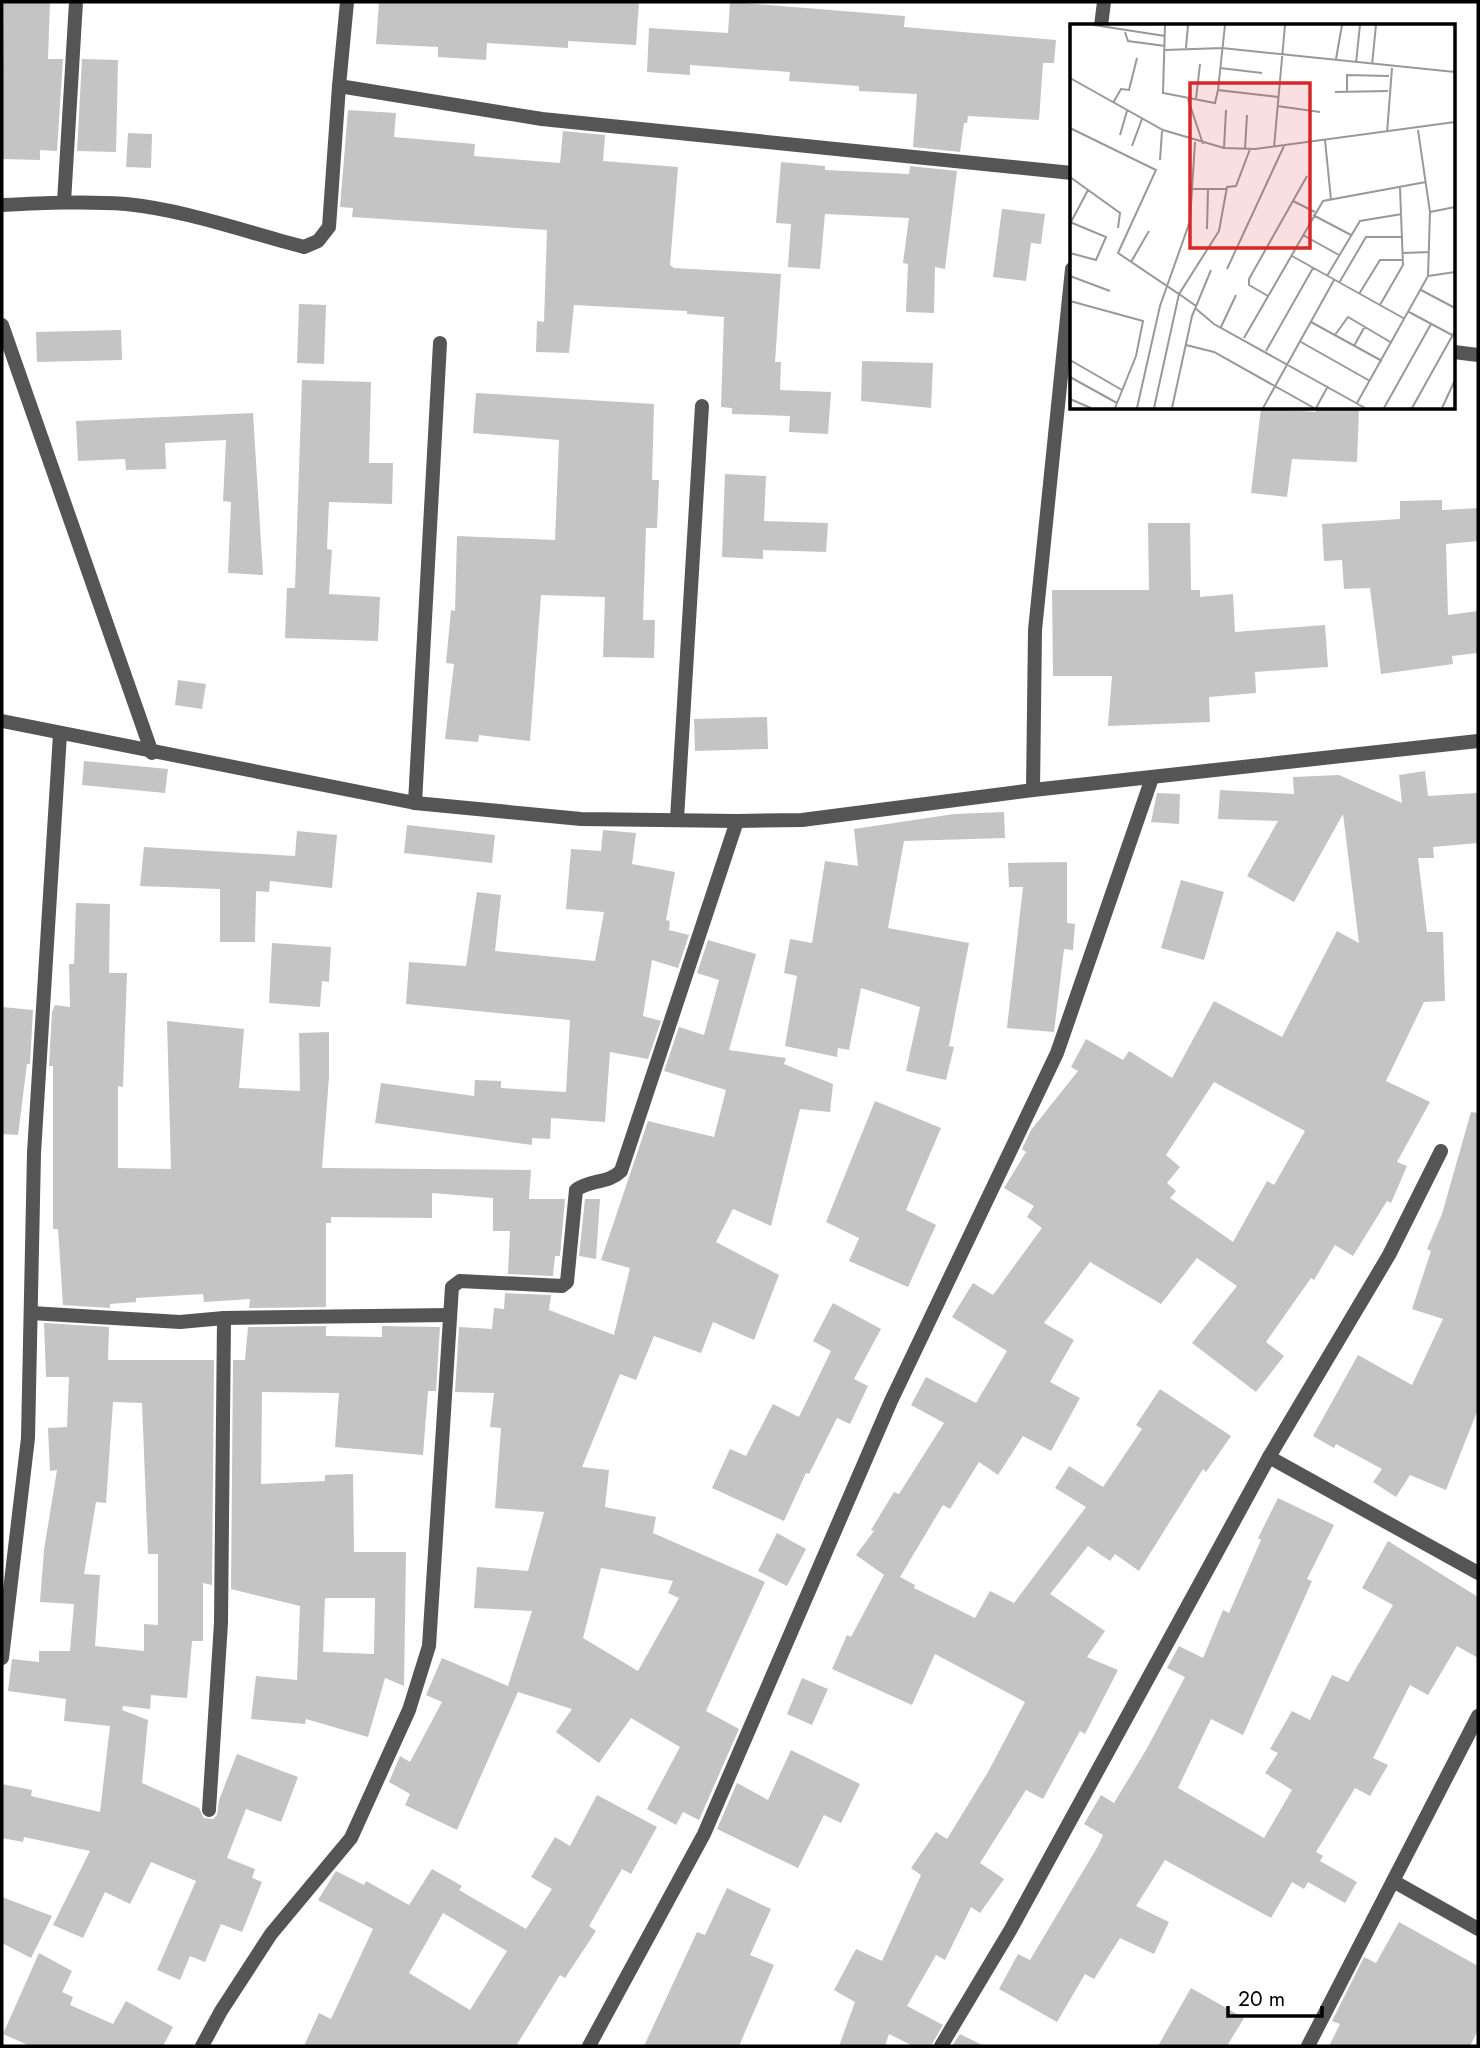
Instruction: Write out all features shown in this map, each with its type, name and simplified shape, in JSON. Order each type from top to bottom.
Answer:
[{"type":"street","points":[[64,202],[76,2]]},
{"type":"street","points":[[2,205],[64,202],[127,204],[304,247],[318,241],[329,227],[347,2]]},
{"type":"street","points":[[1101,24],[1104,2]]},
{"type":"street","points":[[339,86],[542,119],[1070,173]]},
{"type":"street","points":[[1033,790],[1035,630],[1070,299]]},
{"type":"street","points":[[2,325],[152,753]]},
{"type":"street","points":[[415,803],[440,343]]},
{"type":"street","points":[[1456,352],[1478,355]]},
{"type":"street","points":[[677,819],[702,406]]},
{"type":"street","points":[[2,721],[152,753],[415,803],[581,819],[802,820],[1033,790],[1478,741]]},
{"type":"street","points":[[2,1658],[28,1438],[34,1153],[60,734]]},
{"type":"street","points":[[589,2046],[704,1834],[891,1401],[1057,1053],[1152,778]]},
{"type":"street","points":[[202,2046],[221,2011],[271,1934],[352,1838],[409,1710],[429,1646],[452,1287],[460,1281],[562,1286],[567,1282],[576,1190],[583,1185],[614,1179],[621,1171],[737,821]]},
{"type":"street","points":[[941,2046],[1011,1929],[1269,1457],[1389,1255],[1441,1151]]},
{"type":"street","points":[[31,1313],[180,1322],[224,1318],[450,1315]]},
{"type":"street","points":[[208,1810],[221,1623],[224,1318]]},
{"type":"street","points":[[1269,1457],[1478,1573]]},
{"type":"street","points":[[1308,2046],[1478,1716]]},
{"type":"street","points":[[1393,1881],[1478,1928]]},
{"type":"building","points":[[4,2],[50,2],[48,59],[63,59],[57,151],[40,150],[40,160],[2,159]]},
{"type":"building","points":[[379,2],[639,2],[636,45],[568,41],[568,48],[487,43],[486,60],[438,57],[438,47],[376,44]]},
{"type":"building","points":[[730,2],[905,16],[904,27],[1056,40],[1054,63],[1043,63],[1039,120],[968,116],[967,123],[964,123],[960,152],[913,147],[917,94],[859,91],[859,86],[789,81],[790,72],[690,65],[690,75],[647,72],[649,28],[728,33]]},
{"type":"building","points":[[82,59],[118,60],[116,152],[77,151]]},
{"type":"building","points":[[348,110],[396,113],[394,137],[475,144],[474,156],[560,163],[563,131],[605,135],[603,161],[678,167],[670,265],[674,268],[781,274],[775,362],[781,362],[780,390],[831,392],[828,434],[789,432],[790,416],[732,414],[732,408],[721,407],[724,317],[687,314],[687,311],[574,305],[569,353],[536,352],[537,321],[544,322],[547,230],[352,217],[353,208],[340,207]]},
{"type":"building","points":[[128,133],[152,134],[151,168],[126,167]]},
{"type":"building","points":[[781,162],[825,166],[825,170],[909,174],[910,166],[957,171],[945,269],[935,267],[934,313],[906,312],[908,264],[903,263],[909,218],[825,214],[820,269],[788,267],[791,224],[776,223]]},
{"type":"building","points":[[1002,209],[1045,214],[1041,244],[1031,243],[1026,281],[993,277]]},
{"type":"building","points":[[299,304],[326,305],[324,364],[297,363]]},
{"type":"building","points":[[121,330],[122,360],[37,362],[36,332]]},
{"type":"building","points":[[862,361],[933,363],[931,408],[861,401]]},
{"type":"building","points":[[302,380],[371,382],[369,463],[393,463],[392,504],[329,502],[327,549],[332,550],[329,594],[380,597],[378,641],[285,638],[287,588],[295,588]]},
{"type":"building","points":[[476,393],[654,404],[652,480],[659,480],[657,528],[646,528],[643,620],[655,620],[654,658],[603,657],[605,597],[541,595],[530,741],[479,735],[478,742],[445,739],[454,664],[446,663],[451,610],[455,611],[457,536],[555,540],[559,440],[473,433]]},
{"type":"building","points":[[1261,410],[1359,410],[1357,462],[1292,459],[1287,497],[1251,493]]},
{"type":"building","points":[[253,413],[263,575],[228,573],[231,502],[223,501],[226,440],[165,443],[166,469],[126,470],[125,459],[78,461],[76,421]]},
{"type":"building","points":[[725,474],[766,476],[764,521],[828,523],[826,552],[763,550],[763,559],[722,557]]},
{"type":"building","points":[[1442,500],[1442,510],[1478,508],[1478,541],[1446,544],[1448,615],[1478,611],[1478,653],[1452,656],[1453,664],[1381,674],[1370,588],[1344,589],[1342,560],[1324,561],[1322,524],[1400,519],[1400,501]]},
{"type":"building","points":[[1148,523],[1190,523],[1191,590],[1200,590],[1200,597],[1233,594],[1235,632],[1325,625],[1328,667],[1255,672],[1256,693],[1209,697],[1210,722],[1108,726],[1112,676],[1053,676],[1052,590],[1149,590]]},
{"type":"building","points":[[178,680],[206,684],[202,709],[175,705]]},
{"type":"building","points":[[767,717],[768,749],[695,751],[694,719]]},
{"type":"building","points":[[84,761],[168,769],[165,793],[82,785]]},
{"type":"building","points":[[1425,771],[1428,796],[1478,793],[1478,843],[1433,847],[1434,858],[1418,858],[1427,932],[1443,932],[1445,1001],[1424,1002],[1386,1081],[1430,1102],[1397,1162],[1407,1166],[1391,1203],[1387,1201],[1353,1256],[1335,1245],[1314,1280],[1311,1278],[1266,1342],[1284,1356],[1256,1392],[1192,1343],[1237,1286],[1197,1258],[1161,1304],[1090,1262],[1044,1323],[1074,1340],[1050,1382],[1080,1398],[1051,1451],[1023,1436],[998,1475],[979,1462],[950,1509],[943,1505],[900,1577],[915,1585],[914,1588],[975,1618],[990,1591],[1014,1603],[1086,1507],[1055,1488],[1069,1466],[1103,1487],[1142,1429],[1136,1425],[1160,1389],[1231,1436],[1206,1472],[1203,1469],[1139,1571],[1115,1554],[1110,1561],[1088,1546],[1050,1594],[1105,1631],[1087,1657],[1118,1670],[1085,1734],[1080,1731],[1043,1799],[1026,1790],[980,1863],[1004,1879],[980,1913],[971,1907],[945,1960],[936,1955],[907,2006],[943,2025],[931,2046],[913,2046],[889,2034],[885,2046],[839,2046],[855,2002],[834,1990],[856,1949],[882,1961],[921,1875],[911,1868],[936,1832],[947,1839],[988,1772],[1025,1702],[935,1654],[912,1705],[832,1669],[847,1635],[851,1637],[884,1575],[856,1555],[874,1531],[871,1530],[894,1492],[899,1494],[944,1423],[911,1405],[926,1377],[976,1403],[1007,1351],[952,1317],[973,1283],[993,1295],[1042,1228],[1027,1217],[1034,1206],[1004,1188],[1026,1152],[1022,1149],[1031,1130],[1078,1071],[1071,1067],[1086,1039],[1123,1060],[1129,1051],[1172,1078],[1214,1001],[1282,1037],[1337,931],[1359,943],[1343,814],[1294,902],[1247,876],[1278,821],[1218,819],[1220,790],[1294,794],[1293,777],[1339,775],[1402,803],[1399,775]],"holes":[[[1214,1082],[1305,1131],[1274,1185],[1267,1181],[1233,1242],[1170,1198],[1176,1191],[1167,1183],[1180,1167],[1166,1155]]]},
{"type":"building","points":[[1157,793],[1180,794],[1179,824],[1151,822]]},
{"type":"building","points":[[1004,812],[1005,838],[904,841],[888,928],[969,943],[949,1046],[954,1047],[946,1080],[906,1071],[920,1007],[861,988],[849,1050],[838,1048],[837,1057],[785,1046],[797,976],[784,973],[790,939],[812,943],[825,861],[858,866],[854,829],[954,814]]},
{"type":"building","points":[[407,825],[495,835],[492,863],[404,853]]},
{"type":"building","points":[[603,830],[636,833],[632,864],[675,872],[666,920],[670,921],[669,930],[689,935],[678,968],[652,960],[643,1016],[661,1021],[648,1059],[610,1052],[605,1122],[551,1118],[550,1139],[532,1138],[532,1145],[375,1123],[381,1083],[474,1096],[475,1080],[501,1081],[501,1088],[566,1092],[570,1020],[406,1004],[409,962],[466,966],[477,892],[501,895],[495,951],[595,961],[604,912],[566,909],[571,849],[601,851]]},
{"type":"building","points":[[297,831],[337,835],[332,888],[270,881],[269,892],[256,891],[255,942],[220,942],[220,889],[140,886],[144,847],[295,856]]},
{"type":"building","points":[[1067,862],[1067,923],[1075,924],[1073,950],[1064,949],[1054,1032],[1007,1028],[1023,887],[1009,887],[1008,863]]},
{"type":"building","points":[[1181,880],[1224,892],[1204,960],[1161,948]]},
{"type":"building","points":[[76,903],[110,904],[109,973],[127,973],[123,1087],[118,1086],[118,1168],[171,1169],[167,1021],[244,1029],[239,1088],[300,1091],[299,1033],[329,1032],[329,1077],[322,1168],[531,1170],[529,1199],[565,1199],[560,1256],[555,1256],[553,1276],[508,1274],[510,1231],[493,1231],[493,1198],[432,1193],[432,1218],[331,1217],[331,1223],[326,1223],[326,1307],[249,1308],[250,1299],[204,1302],[203,1294],[136,1298],[136,1302],[110,1304],[110,1308],[63,1305],[58,1229],[53,1229],[53,1066],[49,1066],[52,1012],[55,1005],[70,1007],[69,964],[74,964]]},
{"type":"building","points":[[708,940],[756,954],[729,1050],[786,1058],[784,1064],[833,1084],[830,1112],[800,1109],[771,1226],[733,1209],[716,1242],[779,1275],[754,1340],[713,1322],[701,1353],[654,1336],[636,1380],[620,1374],[582,1467],[609,1470],[605,1507],[656,1517],[653,1533],[765,1582],[706,1711],[739,1729],[699,1820],[683,1812],[676,1825],[647,1809],[680,1747],[631,1718],[599,1763],[556,1732],[572,1709],[518,1692],[457,1830],[405,1805],[410,1794],[389,1782],[400,1756],[410,1762],[442,1702],[426,1695],[442,1658],[508,1686],[532,1611],[474,1608],[477,1567],[528,1571],[544,1512],[495,1508],[501,1428],[490,1427],[494,1393],[455,1392],[459,1327],[492,1329],[494,1308],[504,1309],[505,1293],[551,1295],[549,1310],[614,1335],[630,1268],[601,1260],[648,1121],[714,1137],[726,1090],[664,1071],[679,1027],[704,1035],[719,980],[697,973]],"holes":[[[601,1568],[673,1581],[668,1593],[679,1598],[638,1671],[583,1638]]]},
{"type":"building","points":[[272,943],[331,947],[329,982],[322,981],[320,1007],[269,1003]]},
{"type":"building","points":[[2,1007],[33,1010],[30,1064],[27,1064],[18,1135],[2,1134]]},
{"type":"building","points":[[875,1101],[941,1128],[906,1210],[936,1225],[908,1287],[849,1261],[859,1238],[826,1222]]},
{"type":"building","points":[[1471,1112],[1478,1113],[1478,1409],[1446,1490],[1410,1475],[1396,1497],[1373,1482],[1382,1469],[1336,1444],[1334,1448],[1313,1436],[1358,1355],[1412,1385],[1443,1319],[1412,1309],[1431,1251],[1427,1249],[1442,1214]]},
{"type":"building","points":[[585,1199],[600,1199],[596,1259],[579,1256]]},
{"type":"building","points":[[833,1303],[881,1329],[854,1379],[868,1386],[850,1424],[837,1418],[809,1474],[806,1473],[784,1521],[712,1488],[730,1449],[746,1456],[773,1404],[799,1417],[831,1351],[813,1341]]},
{"type":"building","points":[[44,1323],[109,1327],[108,1360],[214,1360],[212,1585],[203,1583],[203,1641],[192,1641],[187,1698],[151,1695],[150,1709],[123,1706],[122,1710],[148,1720],[142,1783],[199,1808],[204,1818],[213,1819],[217,1815],[219,1800],[237,1754],[298,1777],[281,1822],[246,1809],[227,1858],[255,1869],[252,1878],[262,1882],[242,1932],[221,1924],[205,1962],[190,1956],[180,1980],[157,1970],[196,1881],[151,1862],[130,1904],[105,1892],[83,1938],[53,1925],[90,1851],[24,1837],[23,1842],[2,1838],[2,1784],[32,1790],[31,1796],[100,1812],[110,1726],[64,1721],[66,1699],[8,1691],[12,1659],[39,1662],[39,1651],[70,1651],[74,1604],[40,1602],[44,1550],[57,1470],[50,1471],[48,1428],[67,1427],[69,1377],[46,1377]],"holes":[[[113,1402],[142,1403],[148,1554],[158,1554],[158,1625],[144,1624],[144,1651],[95,1646],[100,1575],[84,1574],[96,1502],[106,1503]]]},
{"type":"building","points":[[326,1326],[326,1336],[382,1337],[382,1326],[440,1327],[436,1391],[428,1391],[423,1455],[335,1447],[339,1393],[262,1392],[261,1484],[325,1481],[325,1475],[353,1474],[354,1552],[406,1552],[404,1686],[385,1678],[368,1737],[306,1719],[305,1724],[251,1719],[256,1676],[297,1680],[300,1606],[231,1589],[233,1360],[245,1360],[248,1327]],"holes":[[[325,1598],[375,1598],[374,1654],[323,1652]]]},
{"type":"building","points":[[1278,1498],[1334,1525],[1307,1579],[1312,1581],[1243,1735],[1211,1719],[1178,1788],[1264,1838],[1292,1790],[1265,1773],[1278,1753],[1270,1749],[1292,1711],[1310,1720],[1332,1675],[1348,1682],[1393,1605],[1362,1588],[1388,1541],[1478,1597],[1478,1658],[1457,1646],[1428,1695],[1410,1685],[1373,1758],[1388,1765],[1370,1796],[1355,1788],[1316,1852],[1323,1856],[1320,1861],[1357,1882],[1345,1903],[1308,1882],[1304,1889],[1292,1882],[1271,1918],[1165,1860],[1136,1906],[1169,1922],[1154,1954],[1120,1938],[1094,1979],[1085,1974],[1057,2022],[999,1989],[1018,1954],[1030,1960],[1098,1846],[1103,1835],[1084,1824],[1101,1795],[1114,1803],[1185,1677],[1167,1668],[1179,1646],[1203,1658],[1223,1610],[1229,1613],[1261,1540],[1258,1538]]},
{"type":"building","points":[[777,1533],[806,1549],[787,1586],[758,1571]]},
{"type":"building","points":[[802,1678],[828,1689],[812,1725],[787,1714]]},
{"type":"building","points":[[791,1750],[860,1784],[841,1823],[824,1815],[798,1868],[717,1829],[737,1783],[768,1800]]},
{"type":"building","points":[[597,1795],[657,1827],[631,1874],[622,1869],[589,1926],[596,1931],[565,1978],[560,1975],[516,2046],[304,2046],[319,2013],[331,2019],[373,1929],[318,1900],[336,1871],[364,1885],[366,1881],[409,1905],[432,1869],[462,1886],[459,1890],[526,1929],[552,1889],[531,1877],[555,1837],[570,1846]],"holes":[[[443,1913],[507,1951],[470,2010],[409,1973]]]},
{"type":"building","points":[[727,1888],[771,1909],[750,1955],[774,1965],[739,2046],[644,2046],[697,1932],[705,1935]]},
{"type":"building","points":[[2,1897],[52,1916],[31,1958],[2,1943]]},
{"type":"building","points":[[1399,1922],[1478,1966],[1478,2030],[1470,2046],[1329,2046],[1340,2024],[1332,2021],[1364,1957],[1376,1963]]},
{"type":"building","points":[[39,1953],[72,1971],[62,1992],[73,1997],[70,2005],[113,2024],[126,2001],[173,2027],[163,2046],[30,2046],[3,2034]]},
{"type":"building","points":[[1191,1988],[1244,2018],[1227,2046],[1158,2046]]},
{"type":"building","points":[[960,2034],[984,2046],[952,2046]]}]
